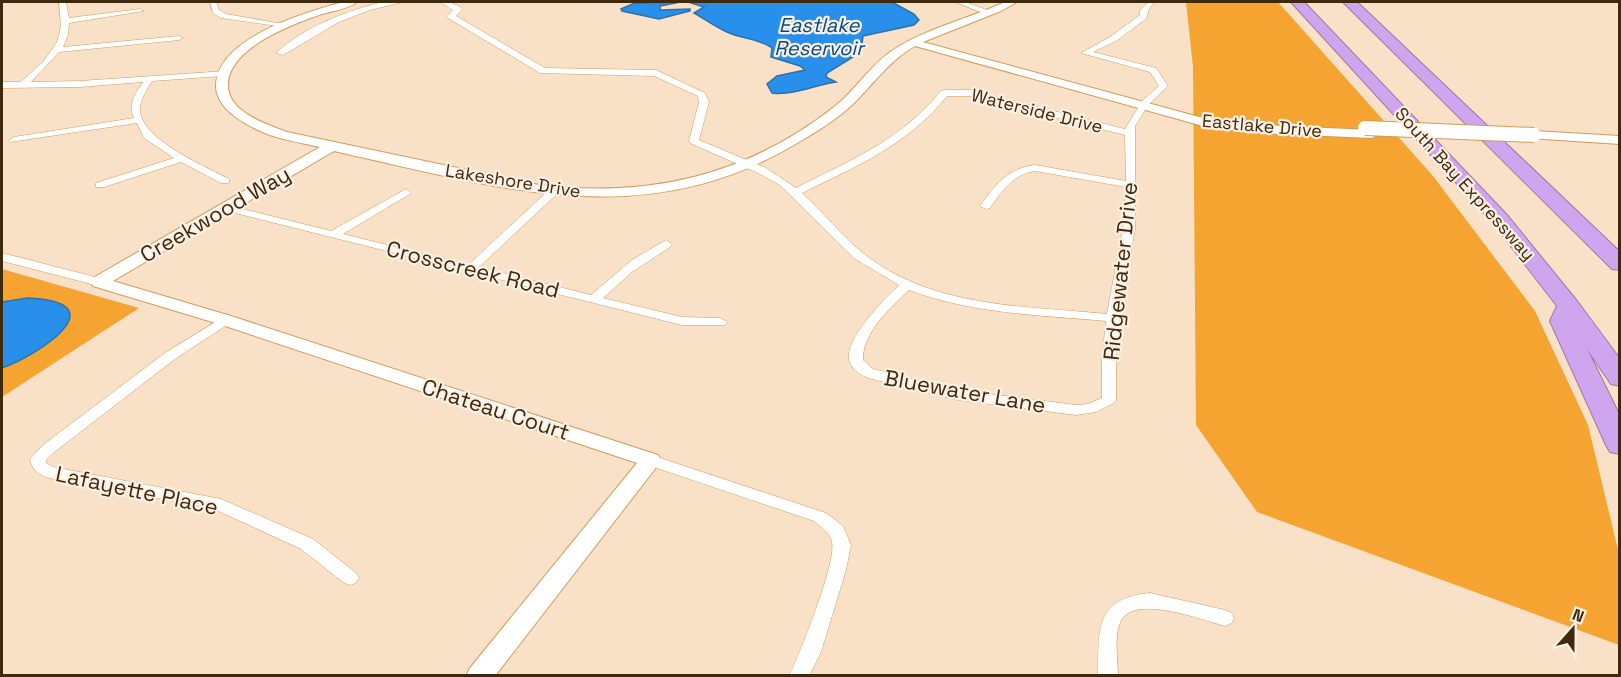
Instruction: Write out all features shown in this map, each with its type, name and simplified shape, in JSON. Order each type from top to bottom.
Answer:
[{"type":"highway","name":"South Bay Expressway","points":[[1297,2],[1500,219],[1569,306],[1620,378]]},
{"type":"highway","name":"South Bay Expressway","points":[[1350,2],[1620,264]]},
{"type":"highway","points":[[1569,306],[1562,321],[1620,444]]},
{"type":"street","points":[[19,86],[43,67],[63,40],[66,21],[62,2]]},
{"type":"street","points":[[213,2],[216,11],[224,16],[285,25]]},
{"type":"street","points":[[2,85],[148,79],[223,73],[231,62],[249,46],[285,25],[352,2]]},
{"type":"street","points":[[280,53],[301,38],[347,14],[364,8],[399,2]]},
{"type":"street","points":[[444,2],[458,9],[451,16],[543,71],[656,73],[702,95],[704,102],[694,141],[714,153],[750,163],[773,175],[796,192],[857,255],[872,266],[908,285],[978,304],[1113,318]]},
{"type":"street","points":[[959,2],[991,13]]},
{"type":"street","name":"Lakeshore Drive","points":[[223,73],[222,93],[229,106],[242,117],[277,133],[554,191],[640,192],[718,176],[750,163],[823,121],[851,99],[883,63],[900,50],[991,13],[1012,2]]},
{"type":"street","name":"Ridgewater Drive","points":[[1102,405],[1109,400],[1109,359],[1113,318],[1129,228],[1130,126],[1144,105],[1163,89],[1157,73],[1085,53],[1125,31],[1144,16],[1144,11],[1151,2]]},
{"type":"street","points":[[66,21],[140,11]]},
{"type":"street","points":[[56,50],[179,38]]},
{"type":"street","name":"Eastlake Drive","points":[[919,41],[1144,105],[1242,121],[1368,131],[1620,140]]},
{"type":"street","points":[[148,79],[138,97],[135,109],[145,133],[151,140],[225,181]]},
{"type":"street","name":"Waterside Drive","points":[[796,192],[879,151],[928,113],[944,93],[970,93],[1104,128],[1131,132]]},
{"type":"street","points":[[14,140],[140,120]]},
{"type":"street","name":"Eastlake Drive","points":[[1537,138],[1620,146]]},
{"type":"street","name":"Creekwood Way","points":[[99,282],[332,146]]},
{"type":"street","points":[[99,185],[183,158]]},
{"type":"street","points":[[986,206],[1008,177],[1022,169],[1035,168],[1131,185]]},
{"type":"street","points":[[471,268],[554,191]]},
{"type":"street","points":[[334,234],[406,192]]},
{"type":"street","name":"Crosscreek Road","points":[[227,208],[682,321],[720,322]]},
{"type":"street","points":[[594,300],[614,279],[646,254],[666,244]]},
{"type":"street","name":"Chateau Court","points":[[2,257],[99,282],[225,320],[820,517],[837,531],[842,545],[837,570],[811,652],[799,675]]},
{"type":"street","name":"Bluewater Lane","points":[[908,285],[882,308],[855,350],[856,361],[862,370],[873,375],[958,395],[1076,410],[1091,409],[1102,405]]},
{"type":"street","name":"Lafayette Place","points":[[225,320],[170,356],[48,449],[38,459],[39,466],[49,472],[215,503],[307,543],[350,578]]},
{"type":"street","points":[[479,675],[651,460]]},
{"type":"street","points":[[1108,675],[1110,623],[1116,610],[1122,605],[1139,600],[1150,600],[1225,618]]},
{"type":"shaded area","points":[[1186,2],[1278,2],[1433,176],[1535,311],[1588,425],[1619,554],[1619,645],[1257,512],[1196,425],[1193,67]]},
{"type":"shaded area","points":[[2,269],[139,308],[2,397]]},
{"type":"water","name":"Eastlake Reservoir","points":[[688,2],[892,2],[914,14],[919,20],[914,25],[863,36],[861,52],[827,73],[826,77],[836,82],[780,94],[772,93],[767,84],[777,76],[805,70],[800,66],[771,57],[772,48],[767,45],[714,25],[694,13],[704,7]]},
{"type":"water","points":[[635,3],[676,3],[660,6],[660,10],[690,9],[690,11],[659,19],[621,9]]},
{"type":"water","points":[[28,298],[55,302],[68,309],[70,318],[63,330],[50,341],[2,368],[2,302]]}]
